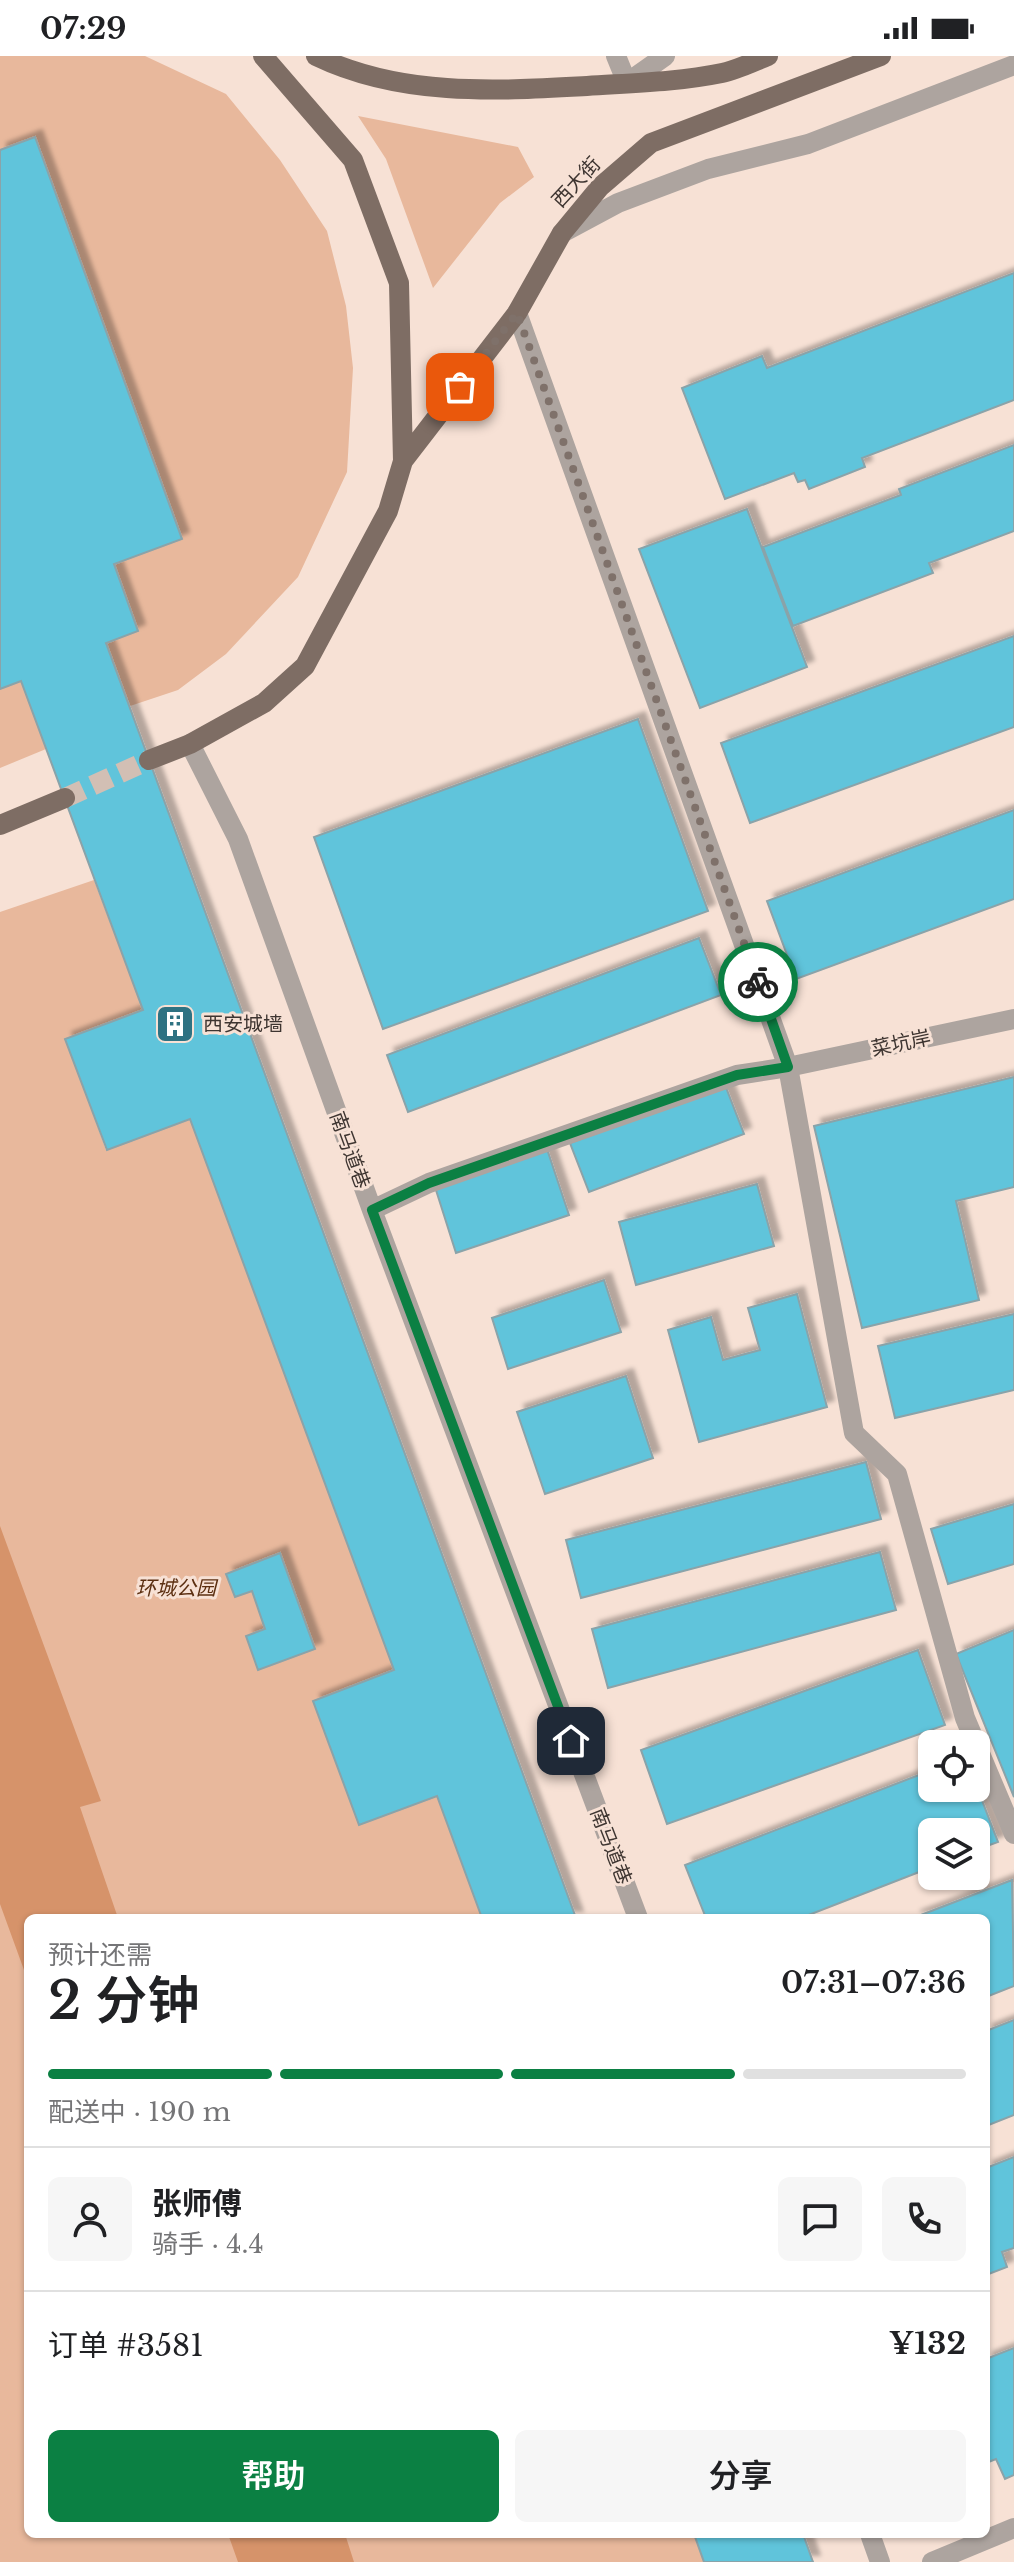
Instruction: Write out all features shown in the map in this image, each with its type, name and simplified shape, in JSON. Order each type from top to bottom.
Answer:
[{"type":"main road","points":[[149,760],[190,744],[264,703],[305,666],[388,511],[403,461],[399,283],[353,160],[263,56]]},
{"type":"main road","points":[[316,56],[340,67],[426,86],[488,91],[627,83],[724,73],[768,56]]},
{"type":"main road","name":"西大街","points":[[403,461],[517,313],[562,233],[600,187],[651,143],[881,56]]},
{"type":"main road","points":[[0,825],[65,798]]},
{"type":"street","points":[[616,56],[627,83],[665,56]]},
{"type":"street","points":[[562,233],[618,203],[708,169],[808,144],[1014,65]]},
{"type":"street","points":[[517,313],[788,1067],[854,1433],[897,1474],[965,1718],[1014,1834]]},
{"type":"street","name":"南马道巷","points":[[190,744],[238,839],[372,1210],[636,1914]]},
{"type":"street","name":"菜坑岸","points":[[372,1210],[429,1183],[737,1075],[1014,1019]]},
{"type":"street","points":[[990,2538],[1014,2528]]},
{"type":"street","points":[[871,2538],[880,2562]]},
{"type":"street","points":[[932,2562],[990,2538]]},
{"type":"green space","points":[[0,56],[145,56],[226,94],[280,160],[327,231],[346,306],[353,368],[347,472],[298,577],[226,654],[178,690],[130,706],[106,643],[138,631],[114,564],[181,539],[35,138],[0,150]]},
{"type":"green space","points":[[358,116],[518,147],[534,177],[500,203],[433,288],[386,159]]},
{"type":"green space","points":[[21,681],[46,749],[0,768],[0,689]]},
{"type":"green space","name":"环城公园","points":[[94,880],[143,1010],[66,1039],[106,1150],[190,1119],[394,1670],[313,1701],[359,1825],[437,1796],[481,1914],[24,1914],[24,2538],[695,2538],[704,2562],[0,2562],[0,912]]},
{"type":"shaded area","points":[[0,1526],[101,1801],[80,1807],[117,1914],[24,1914],[24,1970],[0,1904]]},
{"type":"shaded area","points":[[229,2538],[346,2538],[354,2562],[238,2562]]},
{"type":"building","name":"西安城墙","points":[[35,137],[182,539],[114,564],[138,631],[106,643],[575,1914],[481,1914],[437,1796],[359,1825],[313,1701],[394,1670],[190,1119],[107,1150],[65,1039],[143,1010],[21,681],[0,689],[0,150]]},
{"type":"building","points":[[1014,273],[1014,400],[862,458],[865,467],[809,489],[805,480],[798,482],[794,473],[725,499],[682,388],[762,356],[767,368]]},
{"type":"building","points":[[1014,445],[1014,531],[929,563],[933,573],[793,626],[763,547],[901,495],[899,489]]},
{"type":"building","points":[[747,509],[807,667],[700,708],[639,549]]},
{"type":"building","points":[[1014,636],[1014,727],[750,823],[721,743]]},
{"type":"building","points":[[638,719],[708,911],[383,1029],[314,837]]},
{"type":"building","points":[[1014,810],[1014,899],[796,979],[767,901]]},
{"type":"building","points":[[699,938],[721,995],[408,1112],[387,1055]]},
{"type":"building","points":[[1014,1077],[1014,1187],[956,1201],[979,1300],[862,1328],[814,1126]]},
{"type":"building","points":[[725,1085],[744,1134],[589,1192],[570,1143]]},
{"type":"building","points":[[547,1149],[569,1215],[456,1253],[435,1187]]},
{"type":"building","points":[[757,1184],[774,1246],[636,1285],[619,1222]]},
{"type":"building","points":[[604,1280],[621,1332],[508,1369],[492,1318]]},
{"type":"building","points":[[797,1294],[827,1407],[699,1442],[668,1330],[711,1317],[723,1360],[760,1350],[748,1308]]},
{"type":"building","points":[[1014,1314],[1014,1390],[895,1418],[878,1346]]},
{"type":"building","points":[[626,1376],[653,1458],[545,1494],[517,1412]]},
{"type":"building","points":[[866,1462],[881,1519],[581,1598],[566,1540]]},
{"type":"building","points":[[1014,1504],[1014,1564],[948,1584],[931,1529]]},
{"type":"building","points":[[880,1552],[896,1610],[608,1688],[592,1629]]},
{"type":"building","points":[[280,1553],[315,1649],[258,1670],[246,1636],[265,1629],[252,1591],[235,1597],[226,1574]]},
{"type":"building","points":[[1014,1630],[1014,1797],[990,1738],[990,1730],[987,1730],[956,1654]]},
{"type":"building","points":[[918,1650],[945,1725],[918,1730],[918,1735],[667,1824],[641,1750]]},
{"type":"building","points":[[918,1775],[918,1802],[983,1802],[989,1818],[918,1818],[918,1872],[811,1914],[704,1914],[685,1865]]},
{"type":"building","points":[[990,1821],[998,1842],[990,1845]]},
{"type":"building","points":[[1012,1880],[1014,1986],[990,1995],[990,1914],[923,1914]]},
{"type":"building","points":[[1014,2020],[1014,2115],[990,2124],[990,2029]]},
{"type":"building","points":[[1014,2157],[1014,2248],[1002,2252],[1007,2267],[990,2273],[990,2166]]},
{"type":"building","points":[[1014,2348],[1014,2475],[1005,2479],[996,2459],[990,2461],[990,2357]]},
{"type":"building","points":[[695,2538],[804,2538],[813,2562],[704,2562]]},
{"type":"tunnel","points":[[65,798],[149,760]]},
{"type":"way so far","points":[[460,387],[517,313],[758,982]]},
{"type":"place","name":"西安城墙","points":[[175,1024]]},
{"type":"route","points":[[571,1741],[372,1210],[429,1183],[737,1075],[788,1067],[758,982]]}]
